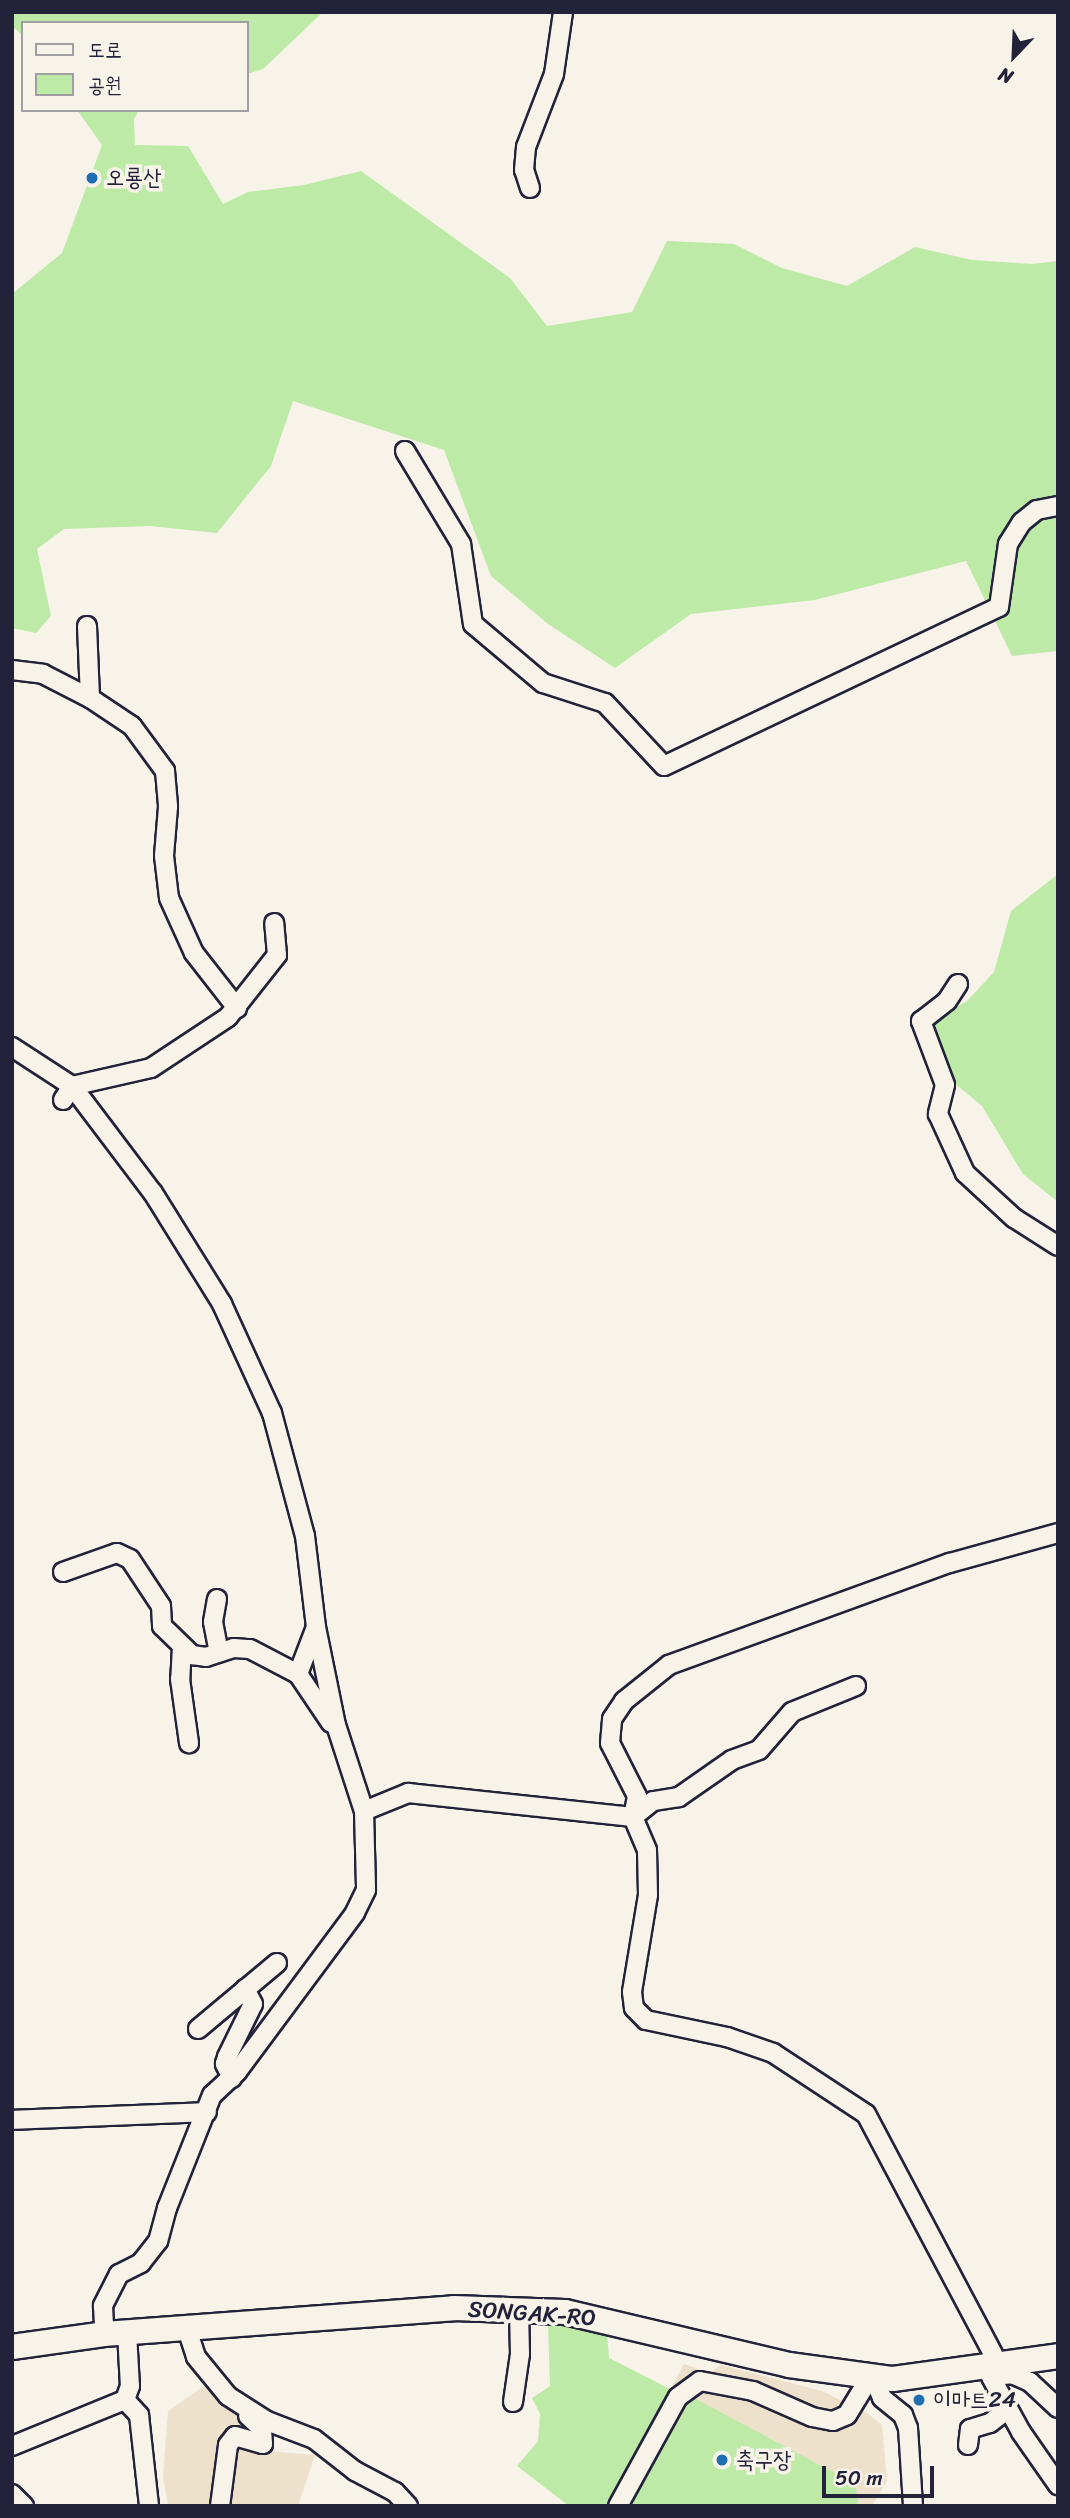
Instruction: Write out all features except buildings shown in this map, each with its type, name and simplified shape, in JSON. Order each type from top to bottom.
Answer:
[{"type":"main road","points":[[12,2339],[394,2304],[551,2304],[838,2362],[989,2365],[1055,2356]]},
{"type":"main road","name":"SONGAK-RO","points":[[12,2347],[116,2329],[187,2329],[382,2312],[519,2309],[610,2320],[789,2365],[872,2374],[893,2379],[989,2365]]},
{"type":"street","points":[[530,188],[524,170],[526,147],[554,74],[563,12]]},
{"type":"street","points":[[405,451],[461,544],[473,624],[543,683],[605,703],[664,766],[999,607],[1008,544],[1029,516],[1058,506]]},
{"type":"street","points":[[87,626],[90,698]]},
{"type":"street","points":[[12,670],[43,674],[90,698],[132,726],[165,771],[169,807],[164,856],[169,898],[194,953],[237,1008]]},
{"type":"street","points":[[67,1093],[151,1068],[237,1008],[277,955],[274,923]]},
{"type":"street","points":[[958,984],[947,1001],[921,1021],[945,1085],[938,1114],[965,1174],[1014,1218],[1058,1246]]},
{"type":"street","points":[[12,1047],[67,1093],[153,1193],[215,1293],[272,1413],[305,1536],[316,1627],[339,1735],[364,1811],[366,1889],[355,1913],[232,2078],[212,2095],[167,2207],[158,2241],[141,2263],[119,2274],[103,2306],[116,2329],[130,2386],[125,2400],[12,2446]]},
{"type":"street","points":[[1058,1533],[950,1563],[669,1665],[624,1701],[612,1719],[610,1743],[637,1796],[633,1817],[647,1850],[648,1895],[632,1992],[634,2008],[646,2020],[727,2037],[773,2053],[866,2114],[1008,2409],[1058,2485]]},
{"type":"street","points":[[63,1572],[117,1553],[130,1559],[160,1606],[162,1626],[192,1655],[206,1657],[219,1652],[250,1649],[298,1674],[339,1735]]},
{"type":"street","points":[[217,1599],[213,1622],[219,1652]]},
{"type":"street","points":[[298,1674],[316,1627]]},
{"type":"street","points":[[182,1646],[180,1692],[189,1743]]},
{"type":"street","points":[[364,1811],[408,1793],[633,1817],[653,1801],[679,1797],[732,1760],[759,1750],[792,1712],[856,1686]]},
{"type":"street","points":[[198,2029],[277,1963]]},
{"type":"street","points":[[232,2078],[225,2064],[253,2004],[245,1989]]},
{"type":"street","points":[[12,2120],[207,2112]]},
{"type":"street","points":[[513,2403],[520,2354],[519,2309]]},
{"type":"street","points":[[187,2329],[196,2357],[228,2396],[262,2429],[263,2444],[234,2436],[228,2445],[220,2506]]},
{"type":"street","points":[[989,2365],[1030,2382],[1058,2408]]},
{"type":"street","points":[[618,2506],[678,2397],[700,2381],[753,2391],[811,2417],[833,2421],[846,2415],[872,2374]]},
{"type":"street","points":[[872,2374],[882,2398],[903,2415],[908,2428],[914,2506]]},
{"type":"street","points":[[228,2396],[267,2421],[314,2439],[355,2470],[395,2492],[408,2506]]},
{"type":"street","points":[[125,2400],[139,2415],[149,2506]]},
{"type":"street","points":[[968,2445],[970,2429],[990,2423],[1008,2409]]},
{"type":"street","points":[[12,2494],[24,2506]]},
{"type":"shaded area","points":[[684,2364],[710,2373],[721,2365],[822,2391],[867,2413],[882,2425],[887,2481],[872,2506],[607,2506]]},
{"type":"shaded area","points":[[207,2384],[271,2428],[268,2451],[315,2455],[298,2506],[168,2506],[163,2477],[168,2411]]},
{"type":"green space","points":[[12,12],[323,12],[263,69],[248,74],[248,21],[21,21],[21,34],[12,26]]},
{"type":"green space","points":[[78,112],[138,112],[134,119],[135,145],[188,146],[223,204],[248,192],[304,185],[361,171],[510,278],[547,326],[632,312],[667,241],[734,244],[782,268],[847,286],[915,247],[972,260],[1032,264],[1058,261],[1058,651],[1012,656],[966,561],[815,600],[691,614],[615,668],[548,624],[491,576],[444,450],[293,401],[271,466],[217,533],[150,526],[64,529],[37,549],[51,616],[36,633],[12,628],[12,294],[62,253],[102,145]]},
{"type":"green space","points":[[1058,874],[1058,1202],[1023,1174],[982,1106],[953,1082],[932,1020],[967,1001],[994,972],[1011,911]]},
{"type":"green space","points":[[548,2323],[607,2333],[609,2358],[670,2389],[607,2506],[569,2506],[517,2466],[538,2441],[540,2414],[532,2398],[550,2386]]},
{"type":"green space","name":"축구장","points":[[696,2399],[848,2480],[856,2487],[858,2506],[631,2506],[688,2404]]},
{"type":"place","name":"오룡산","points":[[92,178]]},
{"type":"place","name":"이마트24","points":[[919,2400]]},
{"type":"place","name":"축구장","points":[[722,2460]]}]
